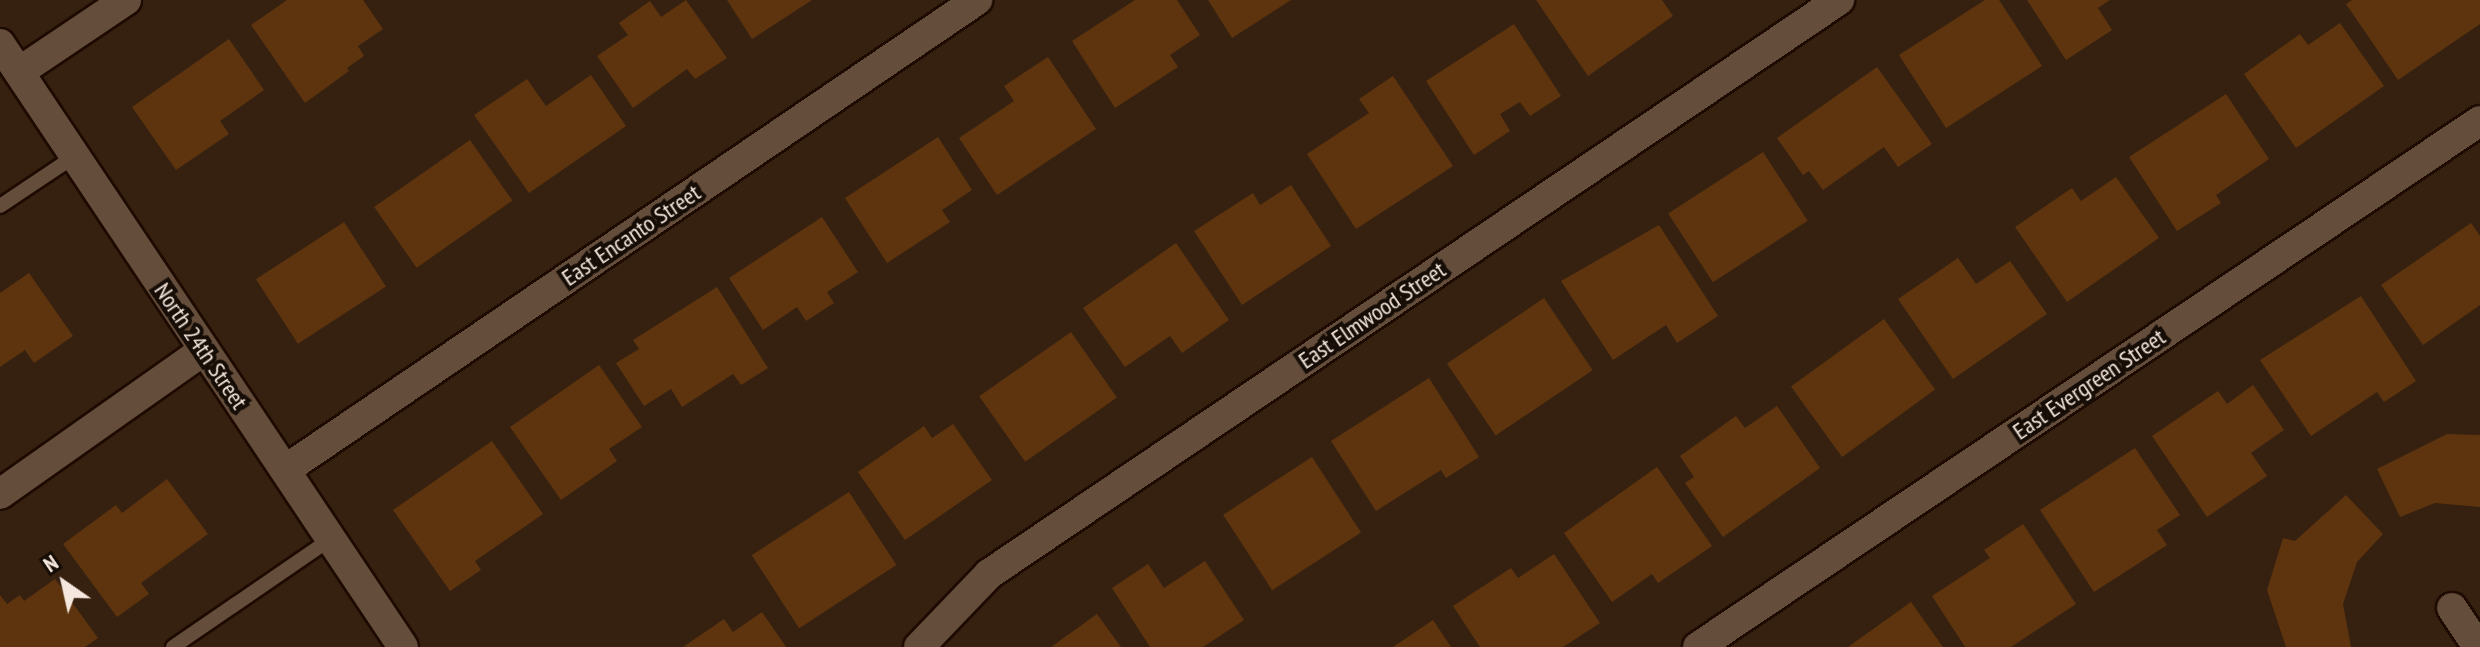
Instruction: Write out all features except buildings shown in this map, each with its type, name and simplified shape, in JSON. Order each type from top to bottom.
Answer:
[{"type":"street","points":[[19,72],[126,0]]},
{"type":"street","name":"East Encanto Street","points":[[285,470],[977,0]]},
{"type":"street","name":"East Elmwood Street","points":[[919,647],[989,574],[1839,0]]},
{"type":"street","name":"North 24th Street","points":[[0,44],[403,647]]},
{"type":"street","name":"East Evergreen Street","points":[[1698,647],[2480,121]]},
{"type":"street","points":[[0,494],[204,350]]},
{"type":"street","points":[[2452,608],[2478,647]]},
{"type":"lane","points":[[0,206],[75,156]]},
{"type":"lane","points":[[173,647],[331,539]]}]
